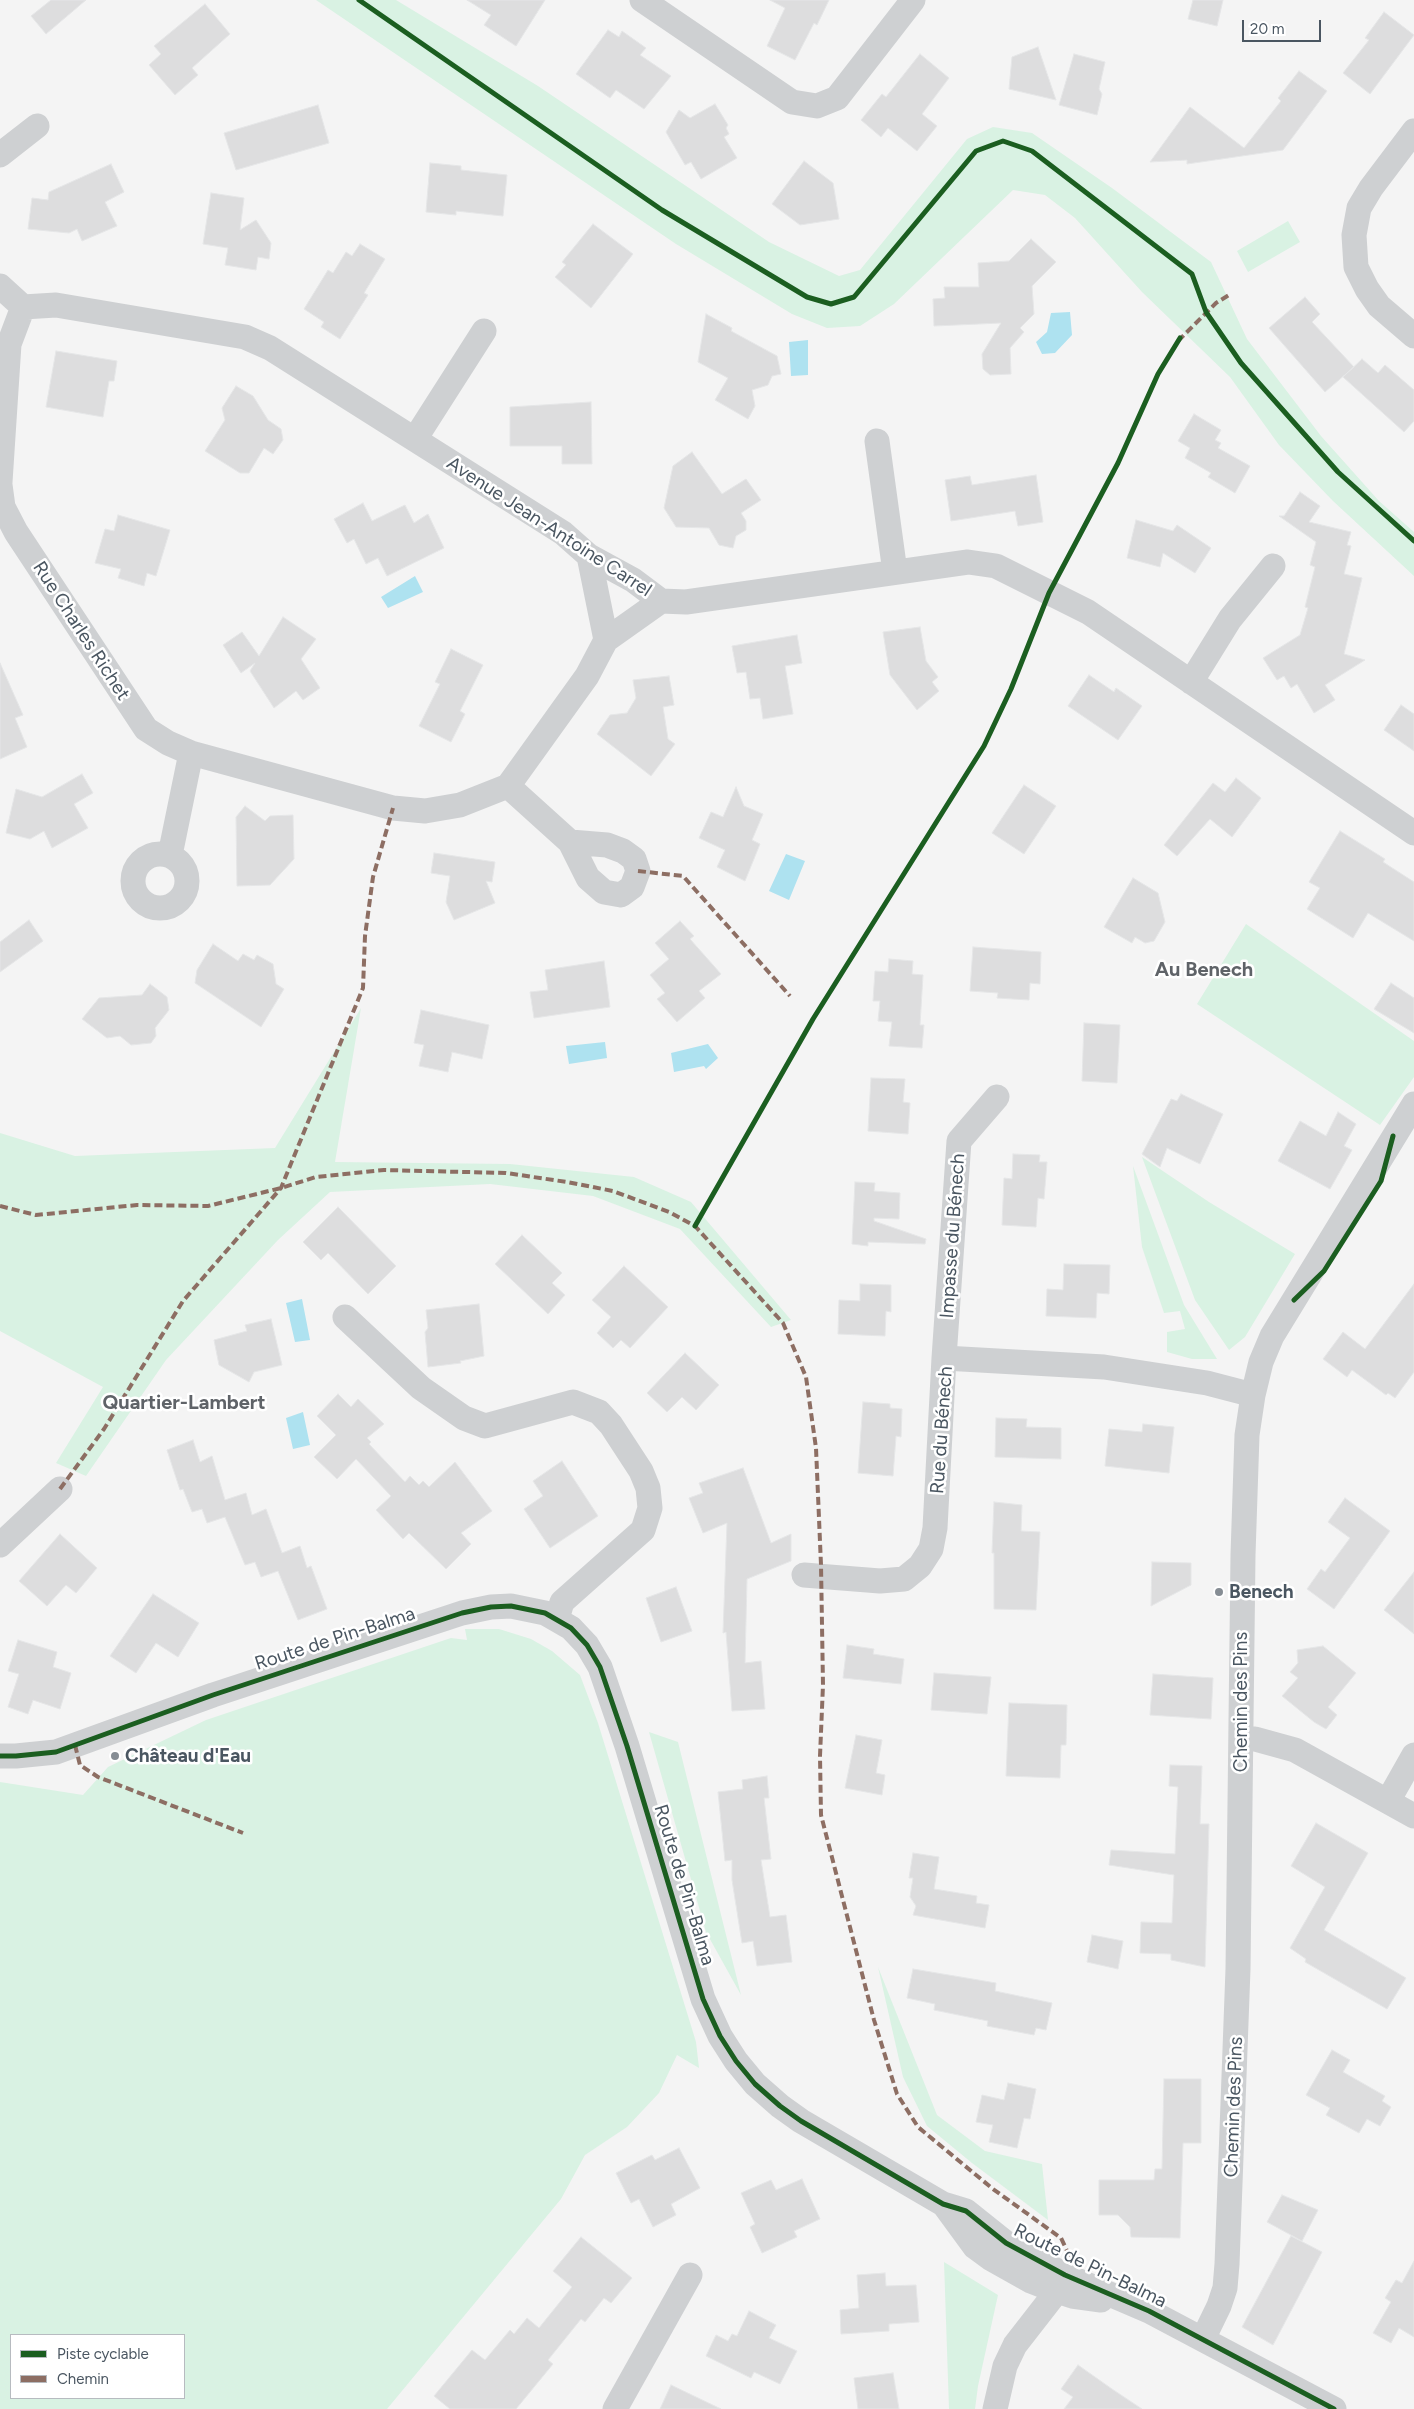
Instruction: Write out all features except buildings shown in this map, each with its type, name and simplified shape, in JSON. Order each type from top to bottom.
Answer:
[{"type":"street","points":[[642,0],[792,102],[817,106],[837,98],[912,0]]},
{"type":"street","points":[[0,156],[37,126]]},
{"type":"street","points":[[1414,131],[1371,188],[1359,208],[1354,235],[1356,268],[1367,289],[1379,306],[1414,336]]},
{"type":"street","points":[[0,286],[23,308]]},
{"type":"street","name":"Avenue Jean-Antoine Carrel","points":[[23,308],[56,305],[244,337],[270,348],[563,533],[589,556],[632,580],[661,600],[686,602],[968,562],[996,566],[1088,612],[1414,833]]},
{"type":"street","name":"Rue Charles Richet","points":[[23,308],[8,344],[0,484],[3,508],[16,532],[146,729],[168,743],[191,753],[393,808],[425,811],[460,805],[508,786]]},
{"type":"street","points":[[415,439],[484,331]]},
{"type":"street","points":[[877,441],[896,572]]},
{"type":"street","points":[[589,556],[606,640]]},
{"type":"street","points":[[1191,682],[1230,619],[1273,566]]},
{"type":"street","points":[[570,842],[508,786],[587,676],[606,640],[661,600]]},
{"type":"street","points":[[170,855],[191,753]]},
{"type":"street","name":"Impasse du Bénech","points":[[944,1358],[959,1142],[997,1097]]},
{"type":"street","name":"Chemin des Pins","points":[[1202,2339],[1220,2306],[1225,2288],[1228,2264],[1238,1969],[1245,1479],[1247,1435],[1253,1395],[1261,1362],[1272,1336],[1414,1104]]},
{"type":"street","points":[[345,1317],[421,1388],[464,1418],[485,1426],[573,1402],[599,1412],[611,1425],[641,1471],[648,1488],[650,1508],[643,1530],[562,1602],[557,1620]]},
{"type":"street","name":"Rue du Bénech","points":[[804,1575],[880,1581],[904,1579],[920,1566],[931,1549],[935,1528],[944,1358],[1104,1367],[1207,1383],[1253,1395]]},
{"type":"street","points":[[0,1545],[60,1489]]},
{"type":"street","name":"Route de Pin-Balma","points":[[0,1756],[56,1752],[247,1683],[462,1613],[491,1607],[511,1606],[529,1608],[557,1620],[571,1628],[587,1645],[600,1667],[624,1738],[704,1999],[720,2036],[736,2061],[755,2084],[794,2116],[943,2204],[966,2211],[1061,2283],[1091,2299],[1121,2300],[1134,2304],[1334,2409]]},
{"type":"street","points":[[1241,1740],[1255,1739],[1295,1750],[1414,1816]]},
{"type":"street","points":[[1388,1801],[1414,1755]]},
{"type":"street","points":[[614,2409],[690,2275]]},
{"type":"street","points":[[995,2409],[1005,2366],[1015,2345],[1061,2283]]},
{"type":"green space","points":[[316,0],[396,0],[538,86],[769,242],[839,276],[860,270],[967,139],[993,127],[1032,133],[1112,188],[1211,262],[1247,339],[1321,436],[1379,501],[1414,532],[1414,576],[1333,501],[1279,445],[1230,377],[1142,292],[1075,218],[1045,195],[1013,190],[894,304],[860,326],[827,328],[792,314],[676,244]]},
{"type":"green space","points":[[1288,221],[1300,242],[1248,272],[1237,251]]},
{"type":"green space","points":[[1246,924],[1414,1041],[1414,1077],[1380,1125],[1197,1004]]},
{"type":"green space","points":[[361,1008],[335,1162],[510,1164],[634,1177],[691,1202],[791,1320],[771,1327],[680,1229],[593,1196],[490,1184],[330,1192],[278,1240],[166,1360],[86,1476],[56,1463],[103,1387],[0,1331],[0,1133],[75,1156],[275,1148]]},
{"type":"green space","points":[[1142,1157],[1209,1202],[1295,1254],[1245,1337],[1229,1350],[1195,1300]]},
{"type":"green space","points":[[1133,1166],[1184,1305],[1217,1359],[1192,1359],[1167,1352],[1167,1332],[1185,1329],[1180,1311],[1164,1313],[1142,1247]]},
{"type":"green space","points":[[465,1629],[499,1629],[531,1639],[552,1651],[580,1675],[598,1723],[696,2042],[699,2068],[677,2055],[659,2093],[627,2127],[585,2155],[561,2199],[387,2409],[0,2409],[0,1782],[83,1795],[108,1767],[206,1720],[451,1638],[467,1640]]},
{"type":"green space","points":[[649,1732],[678,1742],[741,1995],[706,1932]]},
{"type":"green space","points":[[878,1967],[937,2115],[985,2151],[1042,2164],[1048,2220],[972,2163],[927,2126],[903,2077]]},
{"type":"green space","points":[[944,2262],[998,2295],[978,2386],[975,2409],[949,2409]]},
{"type":"water","points":[[1070,312],[1072,335],[1055,353],[1042,354],[1036,342],[1047,332],[1051,313]]},
{"type":"water","points":[[808,340],[808,375],[791,376],[789,342]]},
{"type":"water","points":[[415,576],[423,592],[388,608],[381,597]]},
{"type":"water","points":[[786,854],[805,861],[789,900],[769,891]]},
{"type":"water","points":[[605,1042],[607,1058],[569,1064],[566,1046]]},
{"type":"water","points":[[708,1044],[718,1058],[706,1069],[704,1066],[674,1072],[671,1053]]},
{"type":"water","points":[[302,1299],[310,1340],[295,1342],[286,1303]]},
{"type":"water","points":[[303,1412],[310,1445],[293,1449],[286,1418]]},
{"type":"marked path","points":[[1178,341],[1216,303],[1229,295]]},
{"type":"marked path","points":[[60,1489],[104,1429],[183,1301],[281,1188],[363,988],[365,936],[373,877],[393,808]]},
{"type":"marked path","points":[[638,871],[683,876],[790,996]]},
{"type":"marked path","points":[[0,1206],[36,1215],[137,1205],[208,1206],[281,1188],[316,1177],[384,1170],[506,1173],[613,1191],[669,1212],[695,1226],[783,1323],[806,1377],[816,1448],[821,1565],[823,1685],[820,1756],[821,1815],[874,2020],[897,2094],[918,2127],[993,2189],[1061,2238],[1069,2255],[1068,2259]]},
{"type":"marked path","points":[[75,1745],[80,1765],[98,1777],[243,1833]]},
{"type":"cycle path","points":[[359,0],[662,210],[807,297],[831,304],[854,297],[976,151],[1003,141],[1032,151],[1192,274],[1206,312],[1241,363],[1338,472],[1414,541]]},
{"type":"cycle path","points":[[695,1226],[813,1019],[984,746],[1011,689],[1049,593],[1118,463],[1158,374],[1180,338]]},
{"type":"cycle path","points":[[1294,1300],[1324,1271],[1381,1181],[1393,1136]]},
{"type":"cycle path","points":[[0,1756],[56,1752],[213,1695],[462,1613],[491,1607],[511,1606],[545,1613],[571,1628],[587,1645],[600,1667],[627,1746],[703,1999],[720,2036],[736,2061],[755,2084],[801,2121],[943,2204],[966,2211],[1006,2243],[1065,2275],[1149,2311],[1334,2409]]},
{"type":"place","name":"Benech","points":[[1219,1592]]},
{"type":"place","name":"Château d'Eau","points":[[115,1756]]},
{"type":"district","name":"Au Benech","points":[[1204,970]]},
{"type":"district","name":"Quartier-Lambert","points":[[184,1403]]}]
